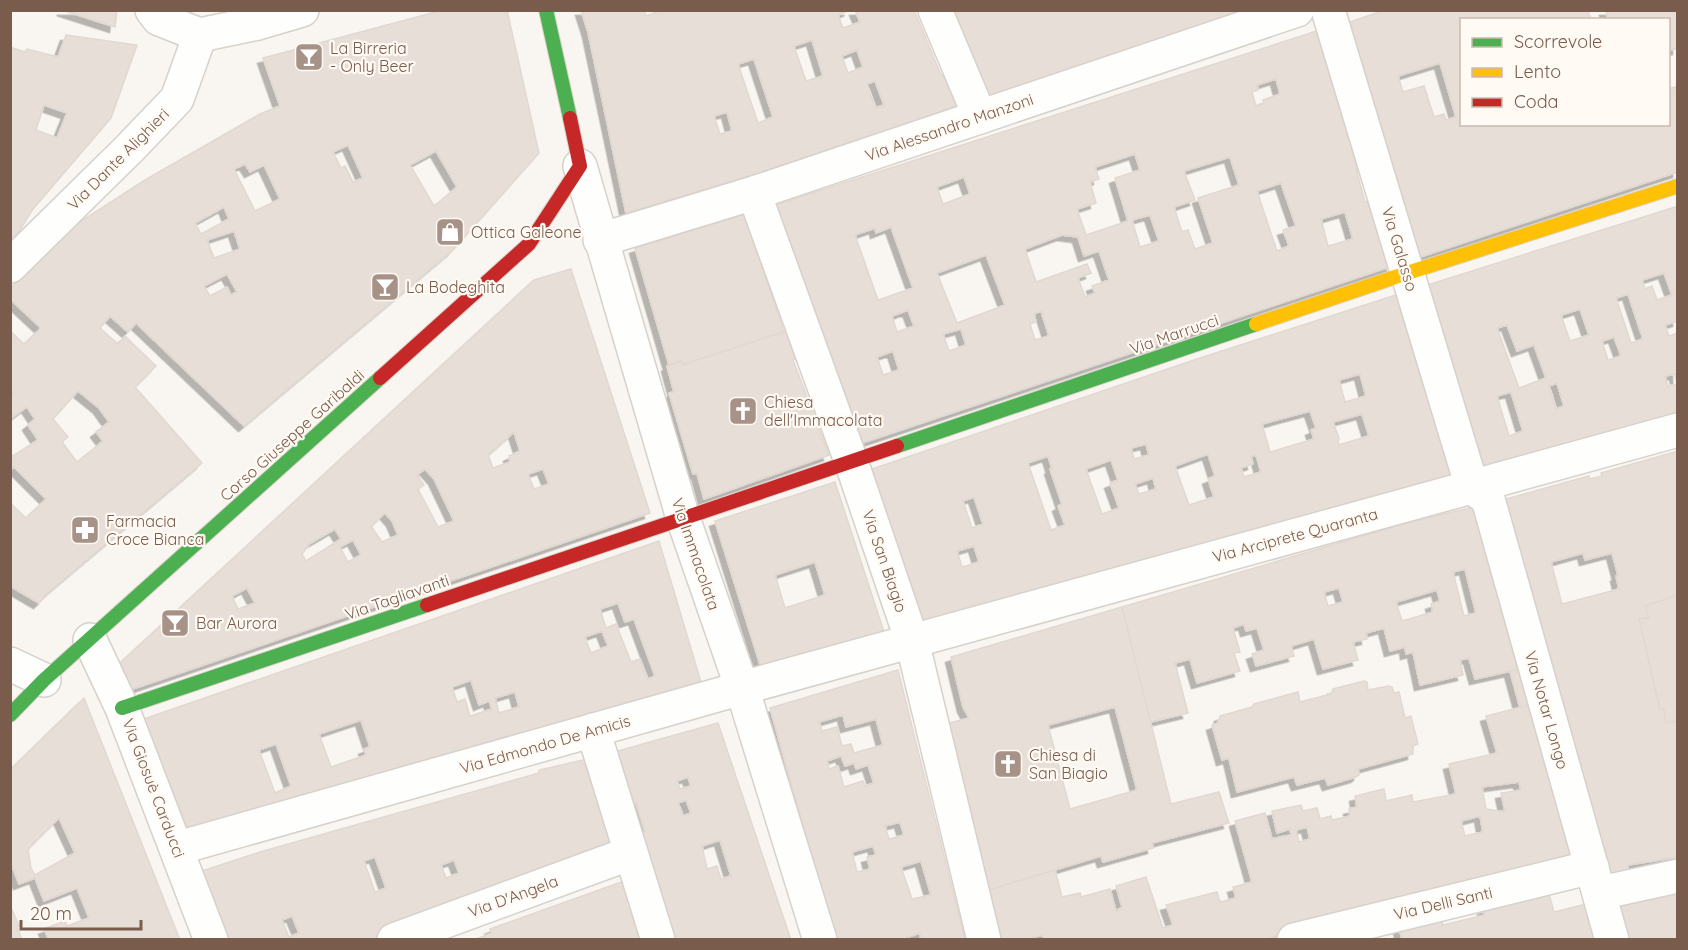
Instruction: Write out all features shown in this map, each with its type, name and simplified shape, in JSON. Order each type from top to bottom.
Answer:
[{"type":"street","points":[[152,10],[159,19],[200,35],[258,23],[302,10]]},
{"type":"street","points":[[546,10],[580,166]]},
{"type":"street","points":[[935,10],[981,117]]},
{"type":"street","name":"Via Alessandro Manzoni","points":[[600,240],[753,193],[1297,10]]},
{"type":"street","name":"Via Galasso","points":[[1328,10],[1472,486]]},
{"type":"street","name":"Via Dante Alighieri","points":[[10,266],[177,99],[200,35]]},
{"type":"street","name":"Via Immacolata","points":[[580,166],[683,518],[742,688],[820,939]]},
{"type":"street","name":"Corso Giuseppe Garibaldi","points":[[10,715],[44,680],[530,244],[580,166]]},
{"type":"street","name":"Via Marrucci","points":[[683,518],[1407,273],[1677,186]]},
{"type":"street","name":"Via San Biagio","points":[[753,193],[851,461],[912,641],[984,939]]},
{"type":"street","name":"Via Arciprete Quaranta","points":[[912,641],[1677,430]]},
{"type":"street","name":"Via Notar Longo","points":[[1472,486],[1488,500],[1612,939]]},
{"type":"street","name":"Via Tagliavanti","points":[[122,708],[683,518]]},
{"type":"street","name":"Via Giosuè Carducci","points":[[90,640],[122,708],[178,848],[211,939]]},
{"type":"street","name":"Via Edmondo De Amicis","points":[[178,848],[912,641]]},
{"type":"street","points":[[10,664],[44,680]]},
{"type":"street","points":[[593,730],[658,939]]},
{"type":"street","name":"Via D'Angela","points":[[394,939],[631,853]]},
{"type":"street","name":"Via Delli Santi","points":[[1294,939],[1596,880],[1677,876]]},
{"type":"building","points":[[62,10],[117,10],[115,27]]},
{"type":"building","points":[[443,10],[507,10],[539,153],[453,250],[244,426],[136,323],[128,332],[110,316],[100,328],[118,344],[125,336],[156,366],[135,387],[202,463],[43,597],[39,603],[10,586],[10,503],[26,518],[46,499],[14,467],[10,470],[10,453],[13,456],[38,440],[28,425],[35,419],[27,407],[10,419],[10,395],[13,393],[10,390],[10,331],[24,344],[41,328],[10,299],[10,289],[75,225],[145,180],[260,114],[280,106],[263,58]],"holes":[[[348,145],[363,178],[353,182],[345,166],[341,168],[333,152]],[[436,151],[457,187],[434,206],[410,165]],[[245,164],[250,172],[264,165],[280,199],[255,211],[234,169]],[[224,207],[229,219],[201,234],[195,223]],[[234,231],[240,249],[214,258],[207,240]],[[227,274],[237,292],[231,295],[227,287],[210,296],[204,286]],[[78,391],[99,408],[109,422],[96,432],[103,441],[77,462],[62,442],[68,437],[53,419]]]},
{"type":"building","points":[[581,10],[644,10],[646,16],[663,10],[850,10],[838,15],[843,28],[860,22],[855,10],[914,10],[941,75],[950,71],[964,103],[827,153],[626,213],[588,32]],"holes":[[[812,40],[823,76],[806,81],[794,46]],[[857,50],[863,67],[848,73],[842,56]],[[754,59],[773,117],[758,123],[738,64]],[[875,81],[884,105],[875,108],[867,84]],[[727,112],[732,131],[720,134],[714,116]]]},
{"type":"building","points":[[944,10],[1255,10],[982,100]]},
{"type":"building","points":[[1385,10],[1590,10],[1588,11],[1590,18],[1460,18],[1460,126],[1670,126],[1670,88],[1678,86],[1678,172],[1414,259],[1360,74],[1365,72],[1361,58],[1355,60],[1344,24]],"holes":[[[1440,63],[1456,117],[1446,120],[1444,114],[1434,117],[1424,86],[1403,92],[1398,76]]]},
{"type":"building","points":[[1605,10],[1678,10],[1678,49],[1670,50],[1670,18],[1608,18]]},
{"type":"building","points":[[1320,30],[1331,64],[1327,66],[1334,91],[1341,89],[1363,167],[1356,169],[1365,202],[1373,200],[1392,266],[859,444],[775,205]],"holes":[[[1276,79],[1280,94],[1263,100],[1264,104],[1256,106],[1252,92],[1258,90],[1257,85]],[[1135,154],[1140,170],[1115,178],[1128,221],[1086,235],[1077,209],[1096,203],[1090,182],[1099,179],[1095,167]],[[1230,157],[1239,185],[1198,198],[1213,243],[1195,249],[1188,230],[1182,232],[1174,207],[1195,200],[1184,171]],[[964,177],[970,194],[943,204],[937,187]],[[1281,183],[1296,226],[1283,230],[1289,246],[1277,251],[1257,191]],[[1345,212],[1353,239],[1328,246],[1321,219]],[[1150,215],[1159,241],[1140,247],[1132,220]],[[891,227],[913,288],[878,300],[855,235],[875,228],[876,233]],[[1062,235],[1078,237],[1084,256],[1099,251],[1109,280],[1092,286],[1095,293],[1085,297],[1078,278],[1091,273],[1087,264],[1036,282],[1025,249]],[[986,255],[1005,305],[957,323],[937,273]],[[908,310],[914,326],[897,332],[892,316]],[[1041,311],[1049,336],[1035,340],[1030,324],[1036,322],[1034,314]],[[961,329],[966,345],[949,351],[943,334]],[[893,351],[899,370],[883,375],[877,357]]]},
{"type":"building","points":[[66,35],[137,45],[111,118],[33,209],[10,246],[10,47],[25,52],[27,49],[58,57]],"holes":[[[44,105],[67,113],[57,138],[36,130]]]},
{"type":"building","points":[[1678,206],[1678,321],[1665,325],[1669,336],[1678,333],[1678,417],[1478,475],[1421,287]],"holes":[[[1664,273],[1672,295],[1657,300],[1652,286],[1645,289],[1642,280]],[[1628,294],[1643,339],[1631,343],[1616,298]],[[1580,309],[1589,335],[1570,341],[1561,315]],[[1507,325],[1517,351],[1534,345],[1546,378],[1519,388],[1497,328]],[[1614,337],[1621,356],[1608,360],[1602,341]],[[1675,374],[1677,384],[1668,386],[1665,376]],[[1557,383],[1564,406],[1556,409],[1549,386]],[[1511,392],[1523,431],[1509,436],[1497,396]]]},
{"type":"building","points":[[745,214],[784,332],[682,365],[681,361],[669,365],[635,248]]},
{"type":"building","points":[[571,269],[650,513],[130,690],[120,663],[534,280]],"holes":[[[514,432],[520,451],[509,456],[510,462],[493,468],[488,455]],[[425,469],[434,479],[454,521],[438,527],[418,489],[424,485],[417,475]],[[543,469],[549,484],[534,489],[528,474]],[[385,513],[392,521],[398,535],[382,542],[371,526]],[[335,529],[341,539],[306,561],[302,554],[309,544]],[[353,540],[361,555],[348,562],[340,547]],[[247,588],[255,603],[238,609],[232,596]]]},
{"type":"building","points":[[1399,294],[1455,480],[921,630],[869,470],[1197,359]],"holes":[[[1360,374],[1366,396],[1345,402],[1339,380]],[[1310,411],[1316,428],[1311,430],[1314,439],[1270,452],[1262,424]],[[1362,414],[1369,436],[1338,445],[1339,438],[1333,422]],[[1146,444],[1149,455],[1134,459],[1131,448]],[[1208,454],[1215,476],[1208,479],[1214,497],[1189,505],[1175,466]],[[1256,455],[1261,472],[1244,477],[1241,468],[1253,464],[1251,456]],[[1048,456],[1062,504],[1058,506],[1065,525],[1051,530],[1028,463]],[[1111,460],[1118,480],[1110,483],[1119,508],[1102,514],[1086,469]],[[1153,478],[1156,489],[1139,494],[1135,484]],[[974,497],[983,524],[972,528],[963,501]],[[974,546],[979,562],[962,567],[957,551]]]},
{"type":"building","name":"Chiesa dell'Immacolata","points":[[786,331],[796,359],[793,360],[829,455],[704,499],[697,473],[693,474],[669,393],[674,392],[667,366],[681,361],[682,365]]},
{"type":"building","points":[[1678,451],[1678,595],[1645,606],[1649,618],[1639,619],[1660,709],[1664,709],[1666,723],[1678,721],[1678,857],[1628,865],[1629,876],[1611,879],[1605,849],[1593,852],[1546,641],[1538,643],[1499,501],[1589,476],[1590,479],[1602,476],[1601,473]],"holes":[[[1583,553],[1585,560],[1612,553],[1619,589],[1562,604],[1551,562]]]},
{"type":"building","points":[[835,482],[886,638],[764,677],[715,521]],"holes":[[[815,562],[825,595],[785,608],[775,575]]]},
{"type":"building","points":[[1482,505],[1525,668],[1475,679],[1469,658],[1460,660],[1463,675],[1420,685],[1413,652],[1406,654],[1405,647],[1390,651],[1384,628],[1366,633],[1367,639],[1353,642],[1358,660],[1323,669],[1314,639],[1291,646],[1294,656],[1256,666],[1252,654],[1264,650],[1257,628],[1246,631],[1244,624],[1233,628],[1240,652],[1234,653],[1240,671],[1197,683],[1190,659],[1175,663],[1188,713],[1150,722],[1122,607],[1407,523]],"holes":[[[1465,569],[1476,613],[1464,616],[1453,572]],[[1339,588],[1343,602],[1328,606],[1324,592]],[[1437,590],[1440,601],[1431,604],[1433,612],[1402,621],[1396,602]]]},
{"type":"building","points":[[659,541],[703,689],[187,838],[141,720]],"holes":[[[618,603],[625,622],[634,619],[655,676],[648,679],[640,659],[631,662],[616,624],[606,628],[600,609]],[[602,631],[608,646],[591,653],[585,637]],[[471,680],[479,705],[489,701],[492,709],[470,716],[465,699],[457,702],[452,687]],[[515,692],[519,707],[499,713],[495,698]],[[361,720],[370,747],[364,749],[366,755],[331,767],[319,734]],[[276,744],[291,786],[275,793],[259,750]]]},
{"type":"building","points":[[1678,595],[1678,721],[1666,723],[1664,709],[1660,709],[1639,619],[1649,618],[1645,606]]},
{"type":"building","name":"Chiesa di San Biagio","points":[[1122,607],[1171,804],[1219,792],[1229,823],[1152,843],[1153,848],[1103,862],[1101,856],[989,890],[949,723],[969,718],[963,707],[951,657]],"holes":[[[1115,707],[1137,790],[1070,809],[1048,725]]]},
{"type":"building","points":[[1525,668],[1534,704],[1520,708],[1510,671]]},
{"type":"building","points":[[898,670],[965,940],[921,940],[920,933],[899,940],[835,940],[770,708]],"holes":[[[843,715],[846,727],[876,719],[883,745],[854,753],[851,744],[842,746],[837,727],[822,731],[819,722]],[[841,756],[845,766],[854,763],[856,769],[868,765],[874,783],[865,786],[863,781],[844,787],[838,766],[829,769],[827,761]],[[900,822],[904,835],[889,839],[885,826]],[[873,846],[876,855],[867,857],[870,869],[857,872],[852,852]],[[921,861],[931,895],[912,899],[901,867]]]},
{"type":"building","points":[[1367,682],[1368,690],[1389,686],[1392,687],[1394,693],[1399,692],[1405,718],[1411,716],[1418,744],[1413,746],[1413,754],[1358,769],[1359,775],[1356,777],[1328,785],[1325,778],[1297,785],[1294,777],[1237,792],[1229,758],[1222,760],[1212,725],[1218,723],[1220,716],[1298,692],[1300,702],[1331,694],[1333,689]]},
{"type":"building","points":[[84,698],[180,940],[49,940],[44,929],[65,921],[67,926],[89,918],[77,888],[44,901],[35,878],[19,884],[10,866],[10,770]],"holes":[[[59,818],[75,853],[35,875],[31,868],[28,849]]]},
{"type":"building","points":[[1534,704],[1545,744],[1540,745],[1548,776],[1553,776],[1576,862],[1261,940],[1044,940],[1043,935],[1023,940],[1002,940],[989,890],[1055,870],[1062,897],[1080,893],[1081,897],[1110,889],[1116,911],[1122,907],[1116,886],[1146,877],[1163,928],[1173,925],[1166,905],[1217,892],[1220,902],[1236,898],[1233,887],[1252,882],[1235,821],[1265,813],[1272,839],[1291,835],[1290,829],[1277,833],[1272,811],[1301,805],[1303,811],[1317,808],[1320,819],[1331,816],[1332,820],[1350,816],[1349,809],[1357,807],[1355,796],[1384,789],[1386,801],[1412,795],[1413,802],[1456,794],[1449,764],[1497,753],[1486,716]],"holes":[[[1519,782],[1521,790],[1501,793],[1505,812],[1486,809],[1482,787]],[[1480,816],[1483,832],[1465,836],[1461,821]],[[1307,827],[1310,839],[1299,842],[1296,830]]]},
{"type":"building","points":[[718,723],[791,940],[673,940],[640,834],[645,832],[636,803],[630,805],[614,752]],"holes":[[[688,777],[691,786],[680,789],[677,781]],[[686,800],[691,813],[683,816],[678,803]],[[720,840],[731,876],[721,879],[717,866],[707,869],[702,846]]]},
{"type":"building","points":[[588,759],[617,851],[384,940],[226,940],[199,872],[260,852],[539,773],[539,770]],"holes":[[[375,857],[386,888],[375,892],[364,861]],[[454,860],[459,873],[446,878],[441,865]],[[292,916],[299,933],[289,937],[282,920]]]},
{"type":"building","points":[[627,880],[646,940],[474,940],[492,933],[490,929]]},
{"type":"building","points":[[1678,887],[1678,940],[1617,940],[1610,915],[1623,898]]},
{"type":"building","points":[[1549,894],[1554,912],[1587,904],[1597,940],[1402,940],[1399,928],[1441,918],[1443,925],[1485,915],[1483,909]]},
{"type":"building","points":[[10,905],[19,926],[17,927],[22,940],[10,940]]},
{"type":"traffic: fast","points":[[546,10],[570,118]]},
{"type":"traffic: fast","points":[[897,446],[1256,324]]},
{"type":"traffic: fast","points":[[10,715],[44,680],[380,378]]},
{"type":"traffic: fast","points":[[122,708],[427,605]]},
{"type":"traffic: slow","points":[[1256,324],[1678,186]]},
{"type":"traffic: jam","points":[[380,378],[529,244],[580,166],[570,118]]},
{"type":"traffic: jam","points":[[427,605],[897,446]]},
{"type":"place","name":"La Birreria - Only Beer","points":[[309,57]]},
{"type":"place","name":"Ottica Galeone","points":[[450,232]]},
{"type":"place","name":"La Bodeghita","points":[[385,287]]},
{"type":"place","name":"Chiesa dell'Immacolata","points":[[743,411]]},
{"type":"place","name":"Farmacia Croce Bianca","points":[[85,530]]},
{"type":"place","name":"Bar Aurora","points":[[175,623]]},
{"type":"place","name":"Chiesa di San Biagio","points":[[1008,764]]}]
